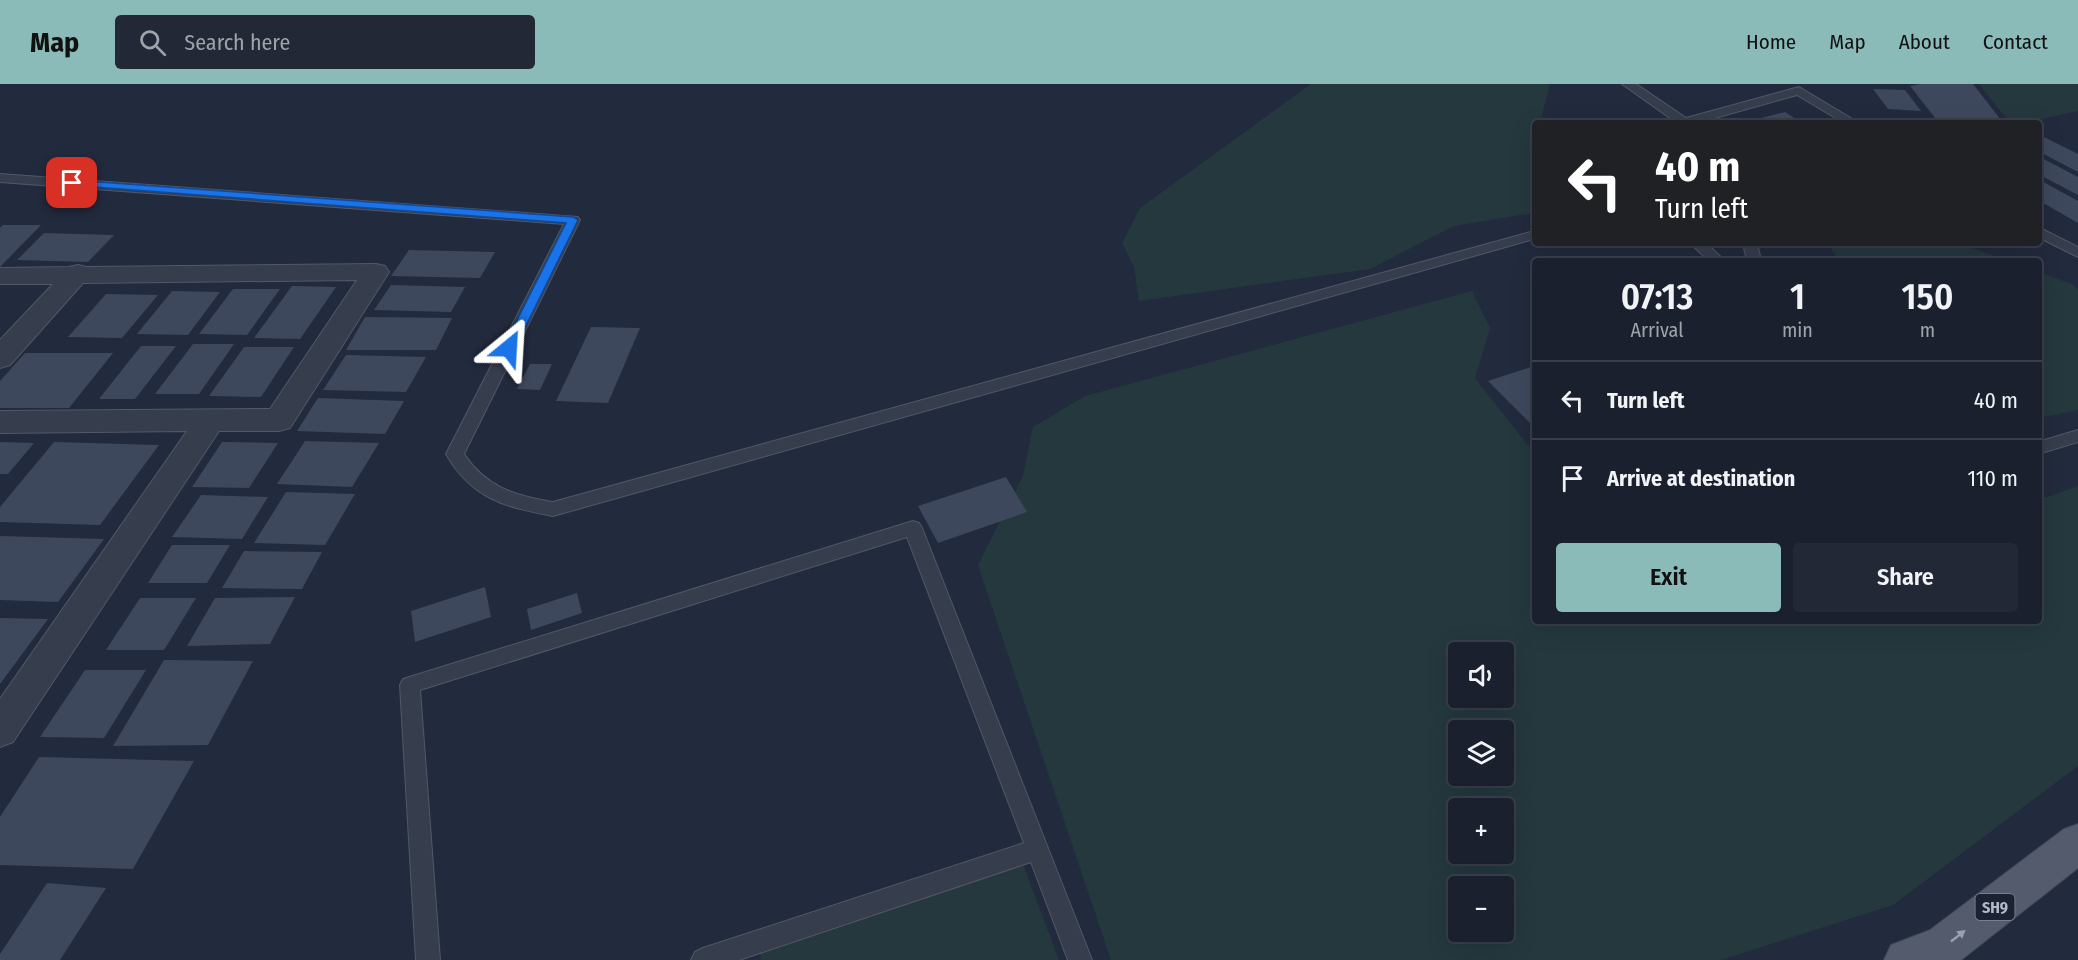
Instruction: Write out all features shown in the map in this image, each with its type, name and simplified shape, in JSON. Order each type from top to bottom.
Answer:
[{"type":"main road","name":"SH9","points":[[1906,960],[1943,947],[2078,843]]},
{"type":"street","points":[[0,276],[78,273],[376,272],[279,420],[0,422]]},
{"type":"street","points":[[0,358],[78,273]]},
{"type":"street","points":[[0,730],[211,420]]},
{"type":"lane","points":[[1628,84],[1680,120]]},
{"type":"lane","points":[[1694,120],[1797,88],[1848,120]]},
{"type":"lane","points":[[0,178],[573,220],[455,454],[465,470],[479,485],[499,497],[525,505],[553,508],[1532,236]]},
{"type":"lane","points":[[2042,233],[2078,253]]},
{"type":"lane","points":[[1700,246],[1714,258]]},
{"type":"lane","points":[[2042,447],[2078,436]]},
{"type":"lane","points":[[428,960],[410,685],[913,528],[1080,960]]},
{"type":"lane","points":[[703,960],[737,954],[1037,849]]},
{"type":"shaded area","points":[[1311,84],[1550,84],[1541,120],[1532,120],[1532,213],[1454,226],[1370,269],[1139,301],[1134,267],[1122,243],[1140,208]]},
{"type":"shaded area","points":[[1979,84],[2078,84],[2078,111],[2037,120],[2008,120]]},
{"type":"shaded area","points":[[1831,246],[1966,246],[2000,258],[1837,258]]},
{"type":"shaded area","points":[[2042,273],[2072,284],[2078,289],[2078,410],[2042,417]]},
{"type":"shaded area","points":[[1472,291],[1490,328],[1475,378],[1532,450],[1532,624],[2042,624],[2042,497],[2078,486],[2078,766],[1893,905],[1721,960],[1111,960],[978,565],[1023,476],[1033,427],[1085,396]]},
{"type":"shaded area","points":[[1023,864],[1059,960],[761,960],[760,953]]},
{"type":"building","points":[[1973,84],[2001,120],[1937,120],[1910,86]]},
{"type":"building","points":[[1873,89],[1905,90],[1921,111],[1888,109]]},
{"type":"building","points":[[1785,112],[1797,120],[1753,120]]},
{"type":"building","points":[[2042,136],[2078,154],[2078,172],[2042,153]]},
{"type":"building","points":[[2042,158],[2078,177],[2078,195],[2042,176]]},
{"type":"building","points":[[2042,181],[2078,201],[2078,223],[2042,202]]},
{"type":"building","points":[[3,225],[41,225],[0,267],[0,228]]},
{"type":"building","points":[[44,233],[114,235],[88,262],[17,260]]},
{"type":"building","points":[[409,250],[495,252],[480,278],[391,276]]},
{"type":"building","points":[[391,285],[465,287],[451,312],[374,310]]},
{"type":"building","points":[[292,286],[336,287],[300,339],[254,338]]},
{"type":"building","points":[[233,289],[280,289],[247,335],[199,334]]},
{"type":"building","points":[[172,291],[220,292],[188,335],[137,334]]},
{"type":"building","points":[[106,294],[158,295],[122,338],[68,337]]},
{"type":"building","points":[[365,317],[452,318],[436,350],[346,350]]},
{"type":"building","points":[[591,327],[640,328],[608,403],[556,401]]},
{"type":"building","points":[[193,344],[234,344],[199,394],[155,394]]},
{"type":"building","points":[[141,346],[176,346],[135,399],[99,399]]},
{"type":"building","points":[[244,347],[294,347],[261,397],[209,396]]},
{"type":"building","points":[[25,353],[113,353],[69,408],[0,408],[0,381]]},
{"type":"building","points":[[346,355],[426,357],[406,392],[323,390]]},
{"type":"building","points":[[530,364],[552,364],[540,390],[517,389]]},
{"type":"building","points":[[1532,367],[1532,425],[1488,381]]},
{"type":"building","points":[[318,398],[404,401],[385,434],[297,431]]},
{"type":"building","points":[[305,441],[379,443],[352,487],[277,484]]},
{"type":"building","points":[[0,442],[34,443],[8,474],[0,474]]},
{"type":"building","points":[[54,442],[159,445],[100,525],[0,522],[0,507]]},
{"type":"building","points":[[222,442],[278,443],[249,488],[192,487]]},
{"type":"building","points":[[1006,477],[1027,512],[938,543],[918,506]]},
{"type":"building","points":[[286,492],[355,494],[325,545],[254,543]]},
{"type":"building","points":[[201,495],[268,497],[242,539],[172,537]]},
{"type":"building","points":[[0,536],[104,539],[58,602],[0,600]]},
{"type":"building","points":[[172,545],[230,545],[207,583],[148,583]]},
{"type":"building","points":[[244,551],[322,552],[302,589],[222,588]]},
{"type":"building","points":[[485,587],[491,617],[415,642],[411,611]]},
{"type":"building","points":[[577,593],[582,613],[531,630],[527,609]]},
{"type":"building","points":[[295,597],[270,644],[187,646],[215,598]]},
{"type":"building","points":[[140,598],[196,598],[164,650],[106,650]]},
{"type":"building","points":[[0,618],[48,619],[0,684]]},
{"type":"building","points":[[164,660],[253,661],[208,745],[113,746]]},
{"type":"building","points":[[85,670],[146,670],[104,738],[40,737]]},
{"type":"building","points":[[39,757],[194,761],[133,869],[0,865],[0,817]]},
{"type":"building","points":[[47,883],[106,888],[60,960],[0,960],[0,954]]},
{"type":"route","points":[[72,183],[573,220],[509,348]]}]
